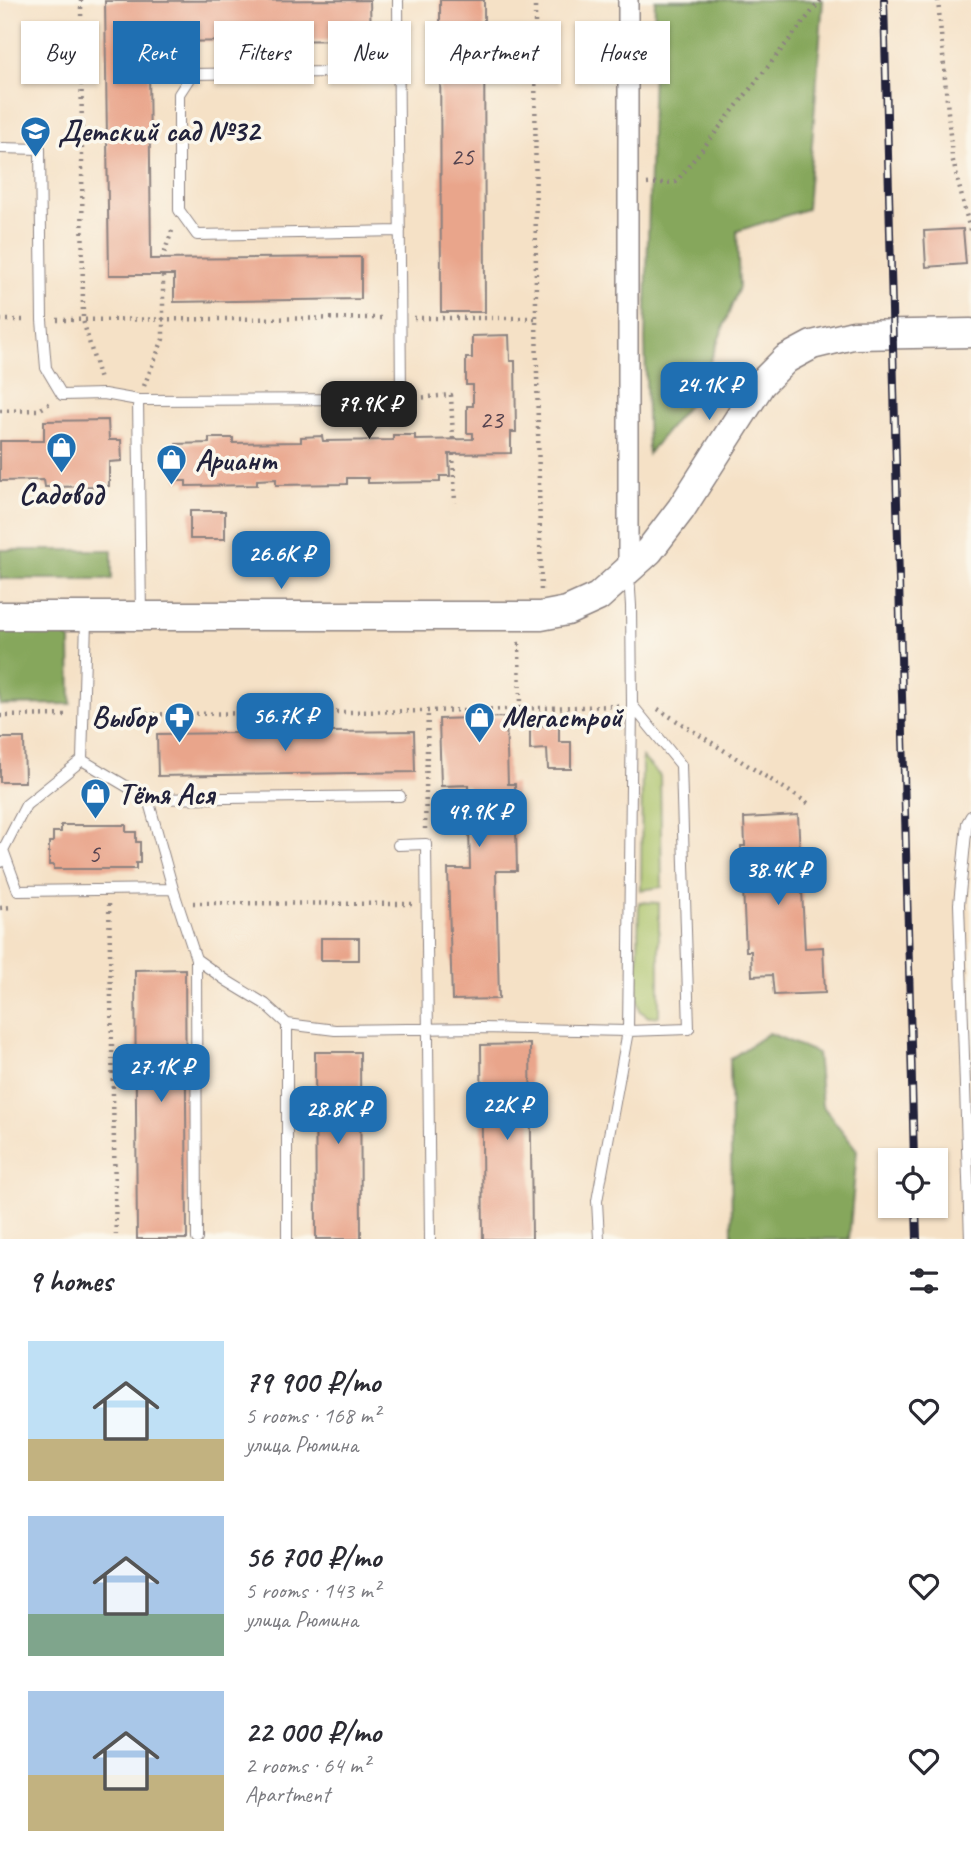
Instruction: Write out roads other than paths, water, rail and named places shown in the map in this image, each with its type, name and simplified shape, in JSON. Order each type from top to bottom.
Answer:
[{"type":"main road","points":[[0,616],[541,616],[566,611],[598,597],[649,551],[681,509],[761,383],[786,359],[812,345],[853,335],[971,332]]},
{"type":"street","points":[[628,0],[628,571]]},
{"type":"lane","points":[[398,0],[398,21]]},
{"type":"lane","points":[[328,72],[192,74],[179,94],[179,210],[197,235],[400,231]]},
{"type":"lane","points":[[0,148],[40,149],[42,320],[46,368],[62,395],[104,394],[138,400],[401,399],[399,84]]},
{"type":"lane","points":[[138,400],[141,616]]},
{"type":"lane","points":[[598,1239],[597,1200],[628,1031],[632,705],[628,571]]},
{"type":"lane","points":[[0,862],[2,850],[26,805],[82,760],[86,616]]},
{"type":"lane","points":[[196,959],[265,1003],[287,1024],[335,1030],[689,1029],[681,765],[632,705]]},
{"type":"lane","points":[[82,760],[148,799],[401,796]]},
{"type":"lane","points":[[148,799],[196,959],[197,1239]]},
{"type":"lane","points":[[970,1239],[959,904],[967,823],[971,816]]},
{"type":"lane","points":[[398,845],[426,844],[430,1239]]},
{"type":"lane","points":[[2,850],[18,891],[173,888]]},
{"type":"lane","points":[[287,1024],[287,1239]]},
{"type":"railway","points":[[884,0],[914,1148]]},
{"type":"railway","points":[[916,1218],[917,1239]]},
{"type":"place","name":"Детский сад №32","points":[[35,158]]},
{"type":"place","name":"Садовод","points":[[61,475]]},
{"type":"place","name":"Ариант","points":[[172,487]]},
{"type":"place","name":"Выбор","points":[[180,744]]},
{"type":"place","name":"Мегастрой","points":[[479,744]]},
{"type":"place","name":"Тётя Ася","points":[[95,821]]}]
